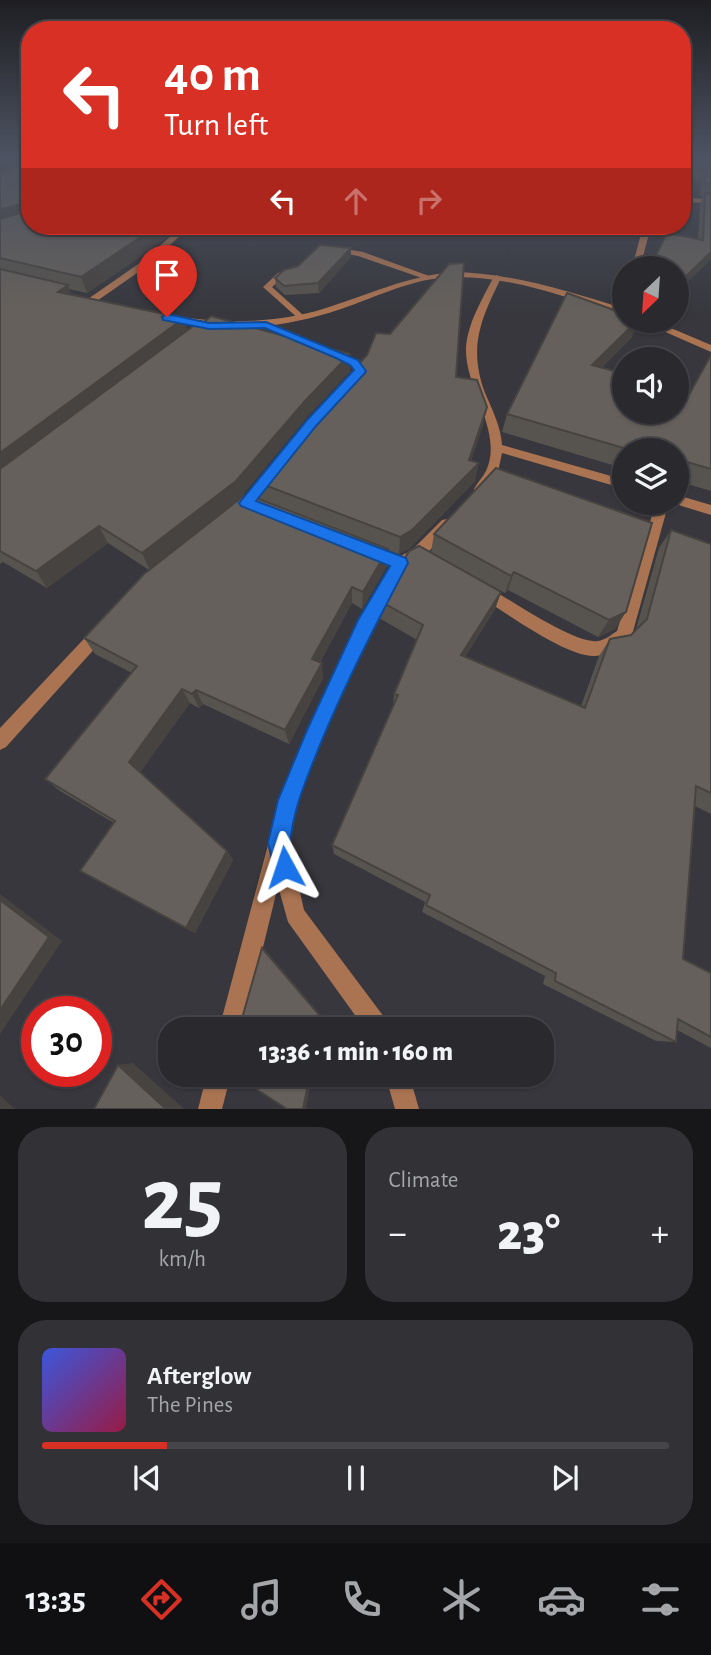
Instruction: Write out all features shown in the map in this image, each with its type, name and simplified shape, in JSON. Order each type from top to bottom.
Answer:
[{"type":"street","points":[[91,301],[147,262],[176,235]]},
{"type":"street","points":[[639,256],[645,235]]},
{"type":"street","points":[[317,250],[344,250],[428,277]]},
{"type":"street","points":[[299,317],[267,287],[281,275],[294,272],[302,264]]},
{"type":"street","points":[[159,316],[209,326],[266,325],[325,312],[406,281],[461,274],[552,289],[612,308]]},
{"type":"street","points":[[234,1017],[289,800],[314,736],[394,561],[423,557],[488,480],[499,448],[474,374],[471,353],[474,328],[497,278]]},
{"type":"street","points":[[79,298],[102,304]]},
{"type":"street","points":[[266,325],[354,362],[360,371],[344,388]]},
{"type":"street","points":[[198,334],[209,326]]},
{"type":"street","points":[[673,333],[711,349]]},
{"type":"street","points":[[499,448],[612,481]]},
{"type":"street","points":[[247,507],[279,463]]},
{"type":"street","points":[[689,504],[711,510]]},
{"type":"street","points":[[463,580],[567,639],[590,649],[608,646],[624,635],[659,515]]},
{"type":"street","points":[[0,741],[113,618]]},
{"type":"street","points":[[279,843],[295,915],[370,1017]]},
{"type":"street","points":[[210,1109],[216,1087]]},
{"type":"street","points":[[401,1087],[407,1109]]},
{"type":"building","points":[[704,209],[711,209],[711,252],[690,272],[690,256],[656,256],[666,235],[703,240]]},
{"type":"building","points":[[21,213],[21,235],[144,235],[81,277],[0,258],[0,219]]},
{"type":"building","points":[[320,245],[351,248],[318,283],[284,286],[275,278],[284,270],[298,266]]},
{"type":"building","points":[[464,263],[456,377],[477,380],[487,407],[469,460],[479,463],[412,530],[400,537],[257,482],[367,355],[376,333],[390,334],[449,264]]},
{"type":"building","points":[[0,269],[68,285],[58,292],[184,318],[0,453]]},
{"type":"building","points":[[567,293],[612,309],[612,333],[625,333],[592,365],[612,370],[612,424],[689,424],[689,393],[711,355],[711,469],[689,463],[689,438],[612,438],[612,445],[507,414]]},
{"type":"building","points":[[211,316],[350,354],[236,481],[142,553],[99,526],[36,571],[0,551],[0,469],[200,321],[204,322]]},
{"type":"building","points":[[496,468],[612,509],[612,515],[629,515],[652,523],[626,612],[609,620],[514,572],[511,576],[434,534]]},
{"type":"building","points":[[246,494],[388,549],[363,592],[352,587],[312,659],[322,663],[285,730],[196,690],[192,694],[182,689],[129,762],[227,851],[186,928],[80,871],[115,821],[45,779],[137,666],[84,638],[144,574]]},
{"type":"building","points":[[671,530],[711,544],[711,793],[696,786],[683,959],[711,973],[711,1037],[678,1019],[676,1042],[555,981],[556,973],[426,905],[430,895],[332,845],[398,695],[394,694],[423,625],[380,601],[409,551],[419,546],[501,592],[461,655],[585,708],[610,639],[631,635],[647,619]]},
{"type":"building","points":[[0,900],[49,937],[0,1010]]},
{"type":"building","points":[[262,948],[321,1017],[242,1017]]},
{"type":"building","points":[[118,1065],[166,1109],[94,1109],[106,1087],[112,1087],[112,1076]]},
{"type":"building","points":[[253,1087],[307,1087],[303,1109],[287,1109]]},
{"type":"route","points":[[167,317],[209,326],[266,325],[341,355],[354,362],[360,371],[312,423],[247,503],[400,563],[367,620],[314,736],[289,800],[279,843],[285,867]]}]
